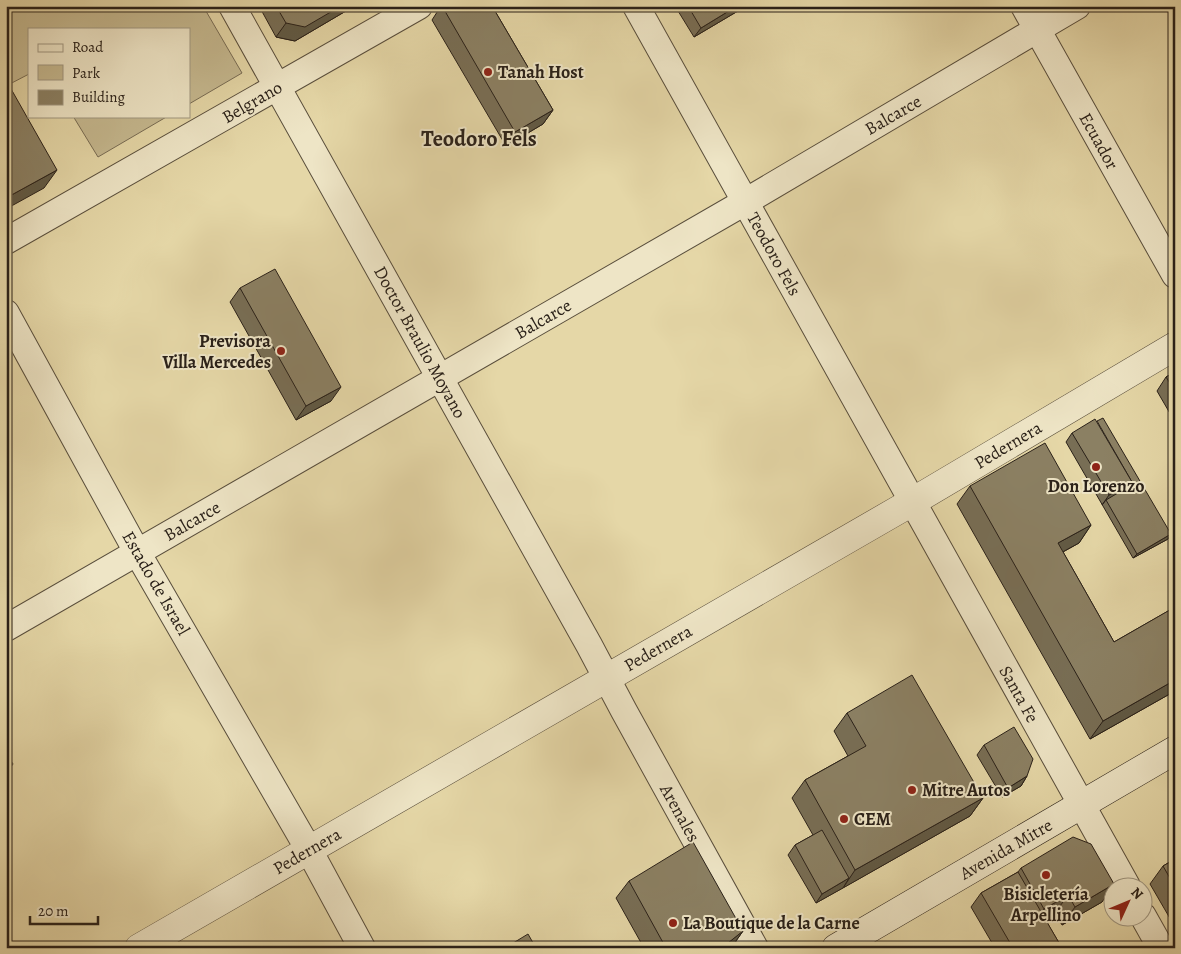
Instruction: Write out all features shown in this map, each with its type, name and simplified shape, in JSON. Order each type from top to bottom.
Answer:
[{"type":"street","name":"Doctor Braulio Moyano","points":[[232,6],[590,645],[606,678]]},
{"type":"street","name":"Belgrano","points":[[6,241],[419,6]]},
{"type":"street","name":"Teodoro Fels","points":[[636,6],[912,502]]},
{"type":"street","name":"Ecuador","points":[[1024,6],[1175,276]]},
{"type":"street","name":"Balcarce","points":[[6,628],[745,202],[1077,6]]},
{"type":"street","name":"Estado de Israel","points":[[6,313],[138,552],[309,850],[362,948]]},
{"type":"street","name":"Pedernera","points":[[139,948],[912,502],[1175,346]]},
{"type":"street","name":"Santa Fe","points":[[912,502],[1120,876]]},
{"type":"street","name":"Arenales","points":[[606,678],[755,948]]},
{"type":"street","name":"Avenida Mitre","points":[[836,948],[1175,750]]},
{"type":"street","points":[[1149,926],[1161,948]]},
{"type":"green space","points":[[6,6],[203,6],[242,73],[190,103],[190,28],[28,28],[28,75],[6,86]]},
{"type":"green space","points":[[74,118],[165,118],[98,157]]},
{"type":"building","points":[[276,6],[341,6],[305,27],[286,23]]},
{"type":"building","name":"Tanah Host","points":[[442,6],[492,6],[553,110],[515,132]]},
{"type":"building","points":[[688,6],[737,6],[701,28]]},
{"type":"building","points":[[6,80],[57,170],[6,198]]},
{"type":"building","points":[[275,269],[341,387],[306,406],[240,288]]},
{"type":"building","points":[[1175,372],[1175,391],[1166,377]]},
{"type":"building","points":[[1103,418],[1171,534],[1137,554],[1106,500],[1128,487],[1132,482],[1097,421]]},
{"type":"building","points":[[1095,419],[1132,482],[1109,495],[1072,433]]},
{"type":"building","points":[[1045,443],[1091,525],[1058,543],[1114,642],[1175,607],[1175,680],[1103,721],[970,486]]},
{"type":"building","points":[[912,675],[983,798],[855,870],[805,780],[866,746],[847,713]]},
{"type":"building","points":[[1014,727],[1033,759],[1027,776],[1008,788],[984,745]]},
{"type":"building","points":[[6,753],[13,764],[6,768]]},
{"type":"building","points":[[822,830],[849,878],[822,894],[795,845]]},
{"type":"building","points":[[1073,837],[1091,844],[1109,876],[1104,876],[1104,890],[1075,907],[1068,895],[1044,909],[1021,868]]},
{"type":"building","name":"La Boutique de la Carne","points":[[693,842],[743,931],[721,948],[666,948],[629,881]]},
{"type":"building","points":[[1175,859],[1175,887],[1163,866]]},
{"type":"building","points":[[1018,872],[1062,948],[1013,948],[981,893]]},
{"type":"building","points":[[528,934],[536,948],[505,948]]},
{"type":"place","name":"Tanah Host","points":[[488,72]]},
{"type":"place","name":"Previsora Villa Mercedes","points":[[281,351]]},
{"type":"place","name":"Don Lorenzo","points":[[1096,467]]},
{"type":"place","name":"Mitre Autos","points":[[912,790]]},
{"type":"place","name":"CEM","points":[[844,819]]},
{"type":"place","name":"Bisicletería Arpellino","points":[[1046,875]]},
{"type":"place","name":"La Boutique de la Carne","points":[[673,923]]},
{"type":"district","name":"Teodoro Fels","points":[[479,139]]}]
